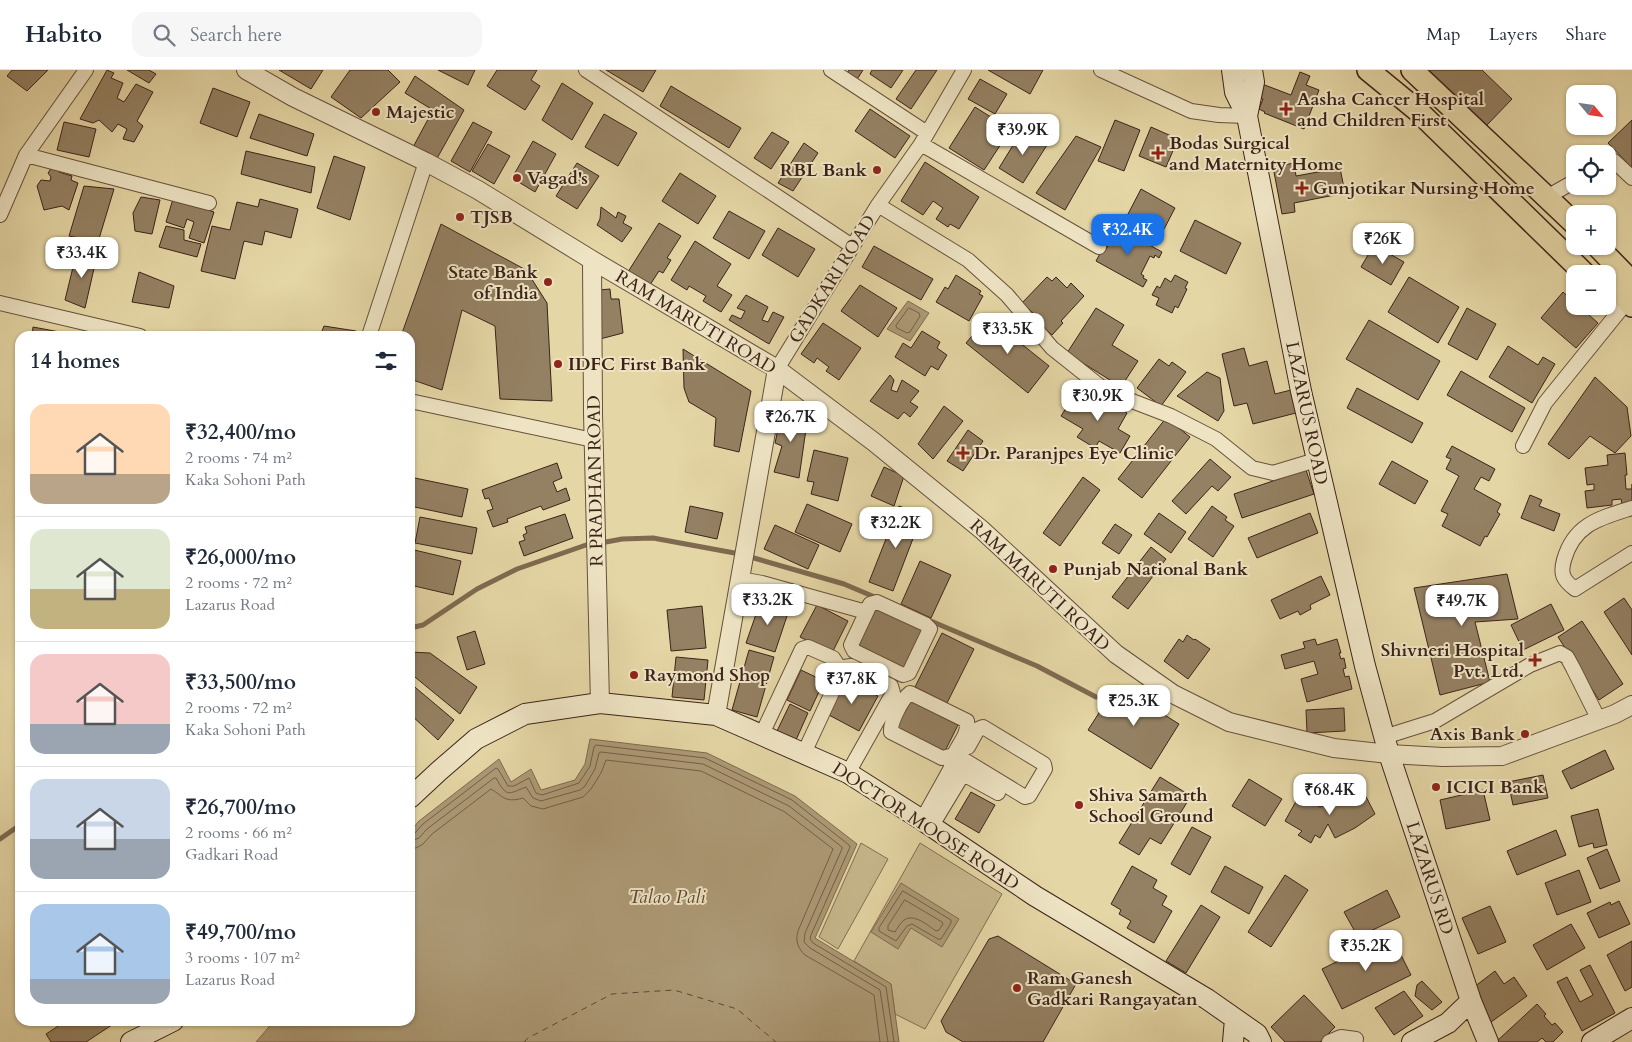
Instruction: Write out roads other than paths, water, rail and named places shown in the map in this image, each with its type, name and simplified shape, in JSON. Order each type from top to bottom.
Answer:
[{"type":"main road","name":"LAZARUS ROAD","points":[[1232,70],[1235,92],[1247,116],[1300,391],[1364,666],[1387,746]]},
{"type":"main road","points":[[1247,116],[1254,82],[1252,70]]},
{"type":"main road","points":[[1368,70],[1418,112],[1576,265]]},
{"type":"main road","points":[[1387,70],[1541,214],[1591,265]]},
{"type":"main road","points":[[1412,70],[1566,215]]},
{"type":"main road","points":[[1605,255],[1632,282]]},
{"type":"main road","points":[[1616,295],[1623,308]]},
{"type":"main road","name":"DOCTOR MOOSE ROAD","points":[[415,793],[476,739],[525,714],[600,703],[716,715],[848,773],[1035,896],[1207,999],[1257,1034],[1261,1042]]},
{"type":"main road","name":"LAZARUS RD","points":[[1387,746],[1471,1001],[1485,1037]]},
{"type":"main road","points":[[1412,1042],[1448,1023],[1471,1001]]},
{"type":"main road","points":[[1592,1042],[1632,1018]]},
{"type":"main road","points":[[1234,1042],[1235,1019]]},
{"type":"main road","points":[[1448,1023],[1485,1037]]},
{"type":"main road","points":[[131,1042],[163,1026]]},
{"type":"street","points":[[0,215],[26,155],[86,70]]},
{"type":"street","name":"RAM MARUTI ROAD","points":[[246,70],[293,97],[426,162],[478,190],[592,260],[777,369],[874,442],[974,524],[1116,654],[1172,694],[1230,722],[1334,748],[1387,746],[1443,757],[1502,756],[1615,714],[1632,705]]},
{"type":"street","points":[[586,70],[852,246]]},
{"type":"street","points":[[831,70],[924,139],[1099,247]]},
{"type":"street","name":"GADKARI ROAD","points":[[716,715],[777,369],[878,205],[924,139],[964,70]]},
{"type":"street","points":[[1101,70],[1191,111],[1219,116],[1247,116]]},
{"type":"street","points":[[26,155],[209,203]]},
{"type":"street","points":[[371,331],[426,162]]},
{"type":"street","points":[[1616,163],[1632,178]]},
{"type":"street","points":[[1547,197],[1566,186]]},
{"type":"street","points":[[878,205],[968,260],[1007,295],[1052,348],[1106,391],[1171,416],[1216,439],[1252,468],[1273,473],[1316,460]]},
{"type":"street","name":"R PRADHAN ROAD","points":[[592,260],[593,440],[600,703]]},
{"type":"street","points":[[0,303],[119,331]]},
{"type":"street","points":[[1523,446],[1545,403],[1623,308]]},
{"type":"street","points":[[415,402],[593,440]]},
{"type":"street","points":[[1632,508],[1606,516],[1582,529],[1568,546],[1561,569],[1566,582],[1576,589],[1632,553]]},
{"type":"street","points":[[740,579],[762,583],[863,611]]},
{"type":"street","points":[[842,655],[863,611],[870,604],[877,602],[925,624],[930,629],[909,673],[903,674],[854,651],[851,646],[863,611]]},
{"type":"street","points":[[762,734],[802,649],[808,647],[833,658],[836,664],[799,751]]},
{"type":"street","points":[[1387,746],[1435,721],[1530,665],[1560,653],[1567,657],[1599,720]]},
{"type":"street","points":[[799,751],[844,667],[851,666],[892,686],[893,694],[848,773]]},
{"type":"street","points":[[958,756],[968,727],[967,721],[910,693],[906,696],[891,726],[891,732],[942,758],[958,756],[1025,797],[1029,796],[1044,769],[1044,764],[983,727],[978,729],[958,756],[950,763],[957,771],[998,793]]},
{"type":"street","points":[[927,824],[957,771]]},
{"type":"street","points":[[1329,1042],[1341,1037],[1356,1039]]},
{"type":"water","points":[[908,301],[929,313],[910,341],[887,329]]},
{"type":"water","name":"Talao Pali","points":[[590,739],[707,753],[795,796],[857,844],[815,938],[891,984],[899,1042],[256,1042],[270,1026],[415,1026],[415,826],[499,759],[511,782],[531,769],[541,790],[575,780],[585,764]]},
{"type":"water","points":[[901,883],[959,919],[942,947],[911,928],[898,949],[871,932]]},
{"type":"waterway","points":[[606,542],[622,539],[653,538],[740,554]]},
{"type":"waterway","points":[[415,627],[423,625],[477,589],[517,569],[586,545]]},
{"type":"waterway","points":[[754,558],[844,584],[877,598]]},
{"type":"waterway","points":[[926,619],[1037,666],[1096,697]]},
{"type":"waterway","points":[[0,839],[15,828]]},
{"type":"place","name":"Aasha Cancer Hospital and Children First","points":[[1286,109]]},
{"type":"place","name":"Majestic","points":[[376,112]]},
{"type":"place","name":"Bodas Surgical and Maternity Home","points":[[1158,153]]},
{"type":"place","name":"RBL Bank","points":[[877,170]]},
{"type":"place","name":"Vagad's","points":[[517,178]]},
{"type":"place","name":"Gunjotikar Nursing Home","points":[[1302,188]]},
{"type":"place","name":"TJSB","points":[[460,217]]},
{"type":"place","name":"State Bank of India","points":[[548,282]]},
{"type":"place","name":"IDFC First Bank","points":[[558,364]]},
{"type":"place","name":"Dr. Paranjpes Eye Clinic","points":[[963,453]]},
{"type":"place","name":"Punjab National Bank","points":[[1053,569]]},
{"type":"place","name":"Shivneri Hospital Pvt. Ltd.","points":[[1535,660]]},
{"type":"place","name":"Raymond Shop","points":[[634,675]]},
{"type":"place","name":"Axis Bank","points":[[1525,734]]},
{"type":"place","name":"ICICI Bank","points":[[1436,787]]},
{"type":"place","name":"Shiva Samarth School Ground","points":[[1079,805]]},
{"type":"place","name":"Ram Ganesh Gadkari Rangayatan","points":[[1017,988]]}]
